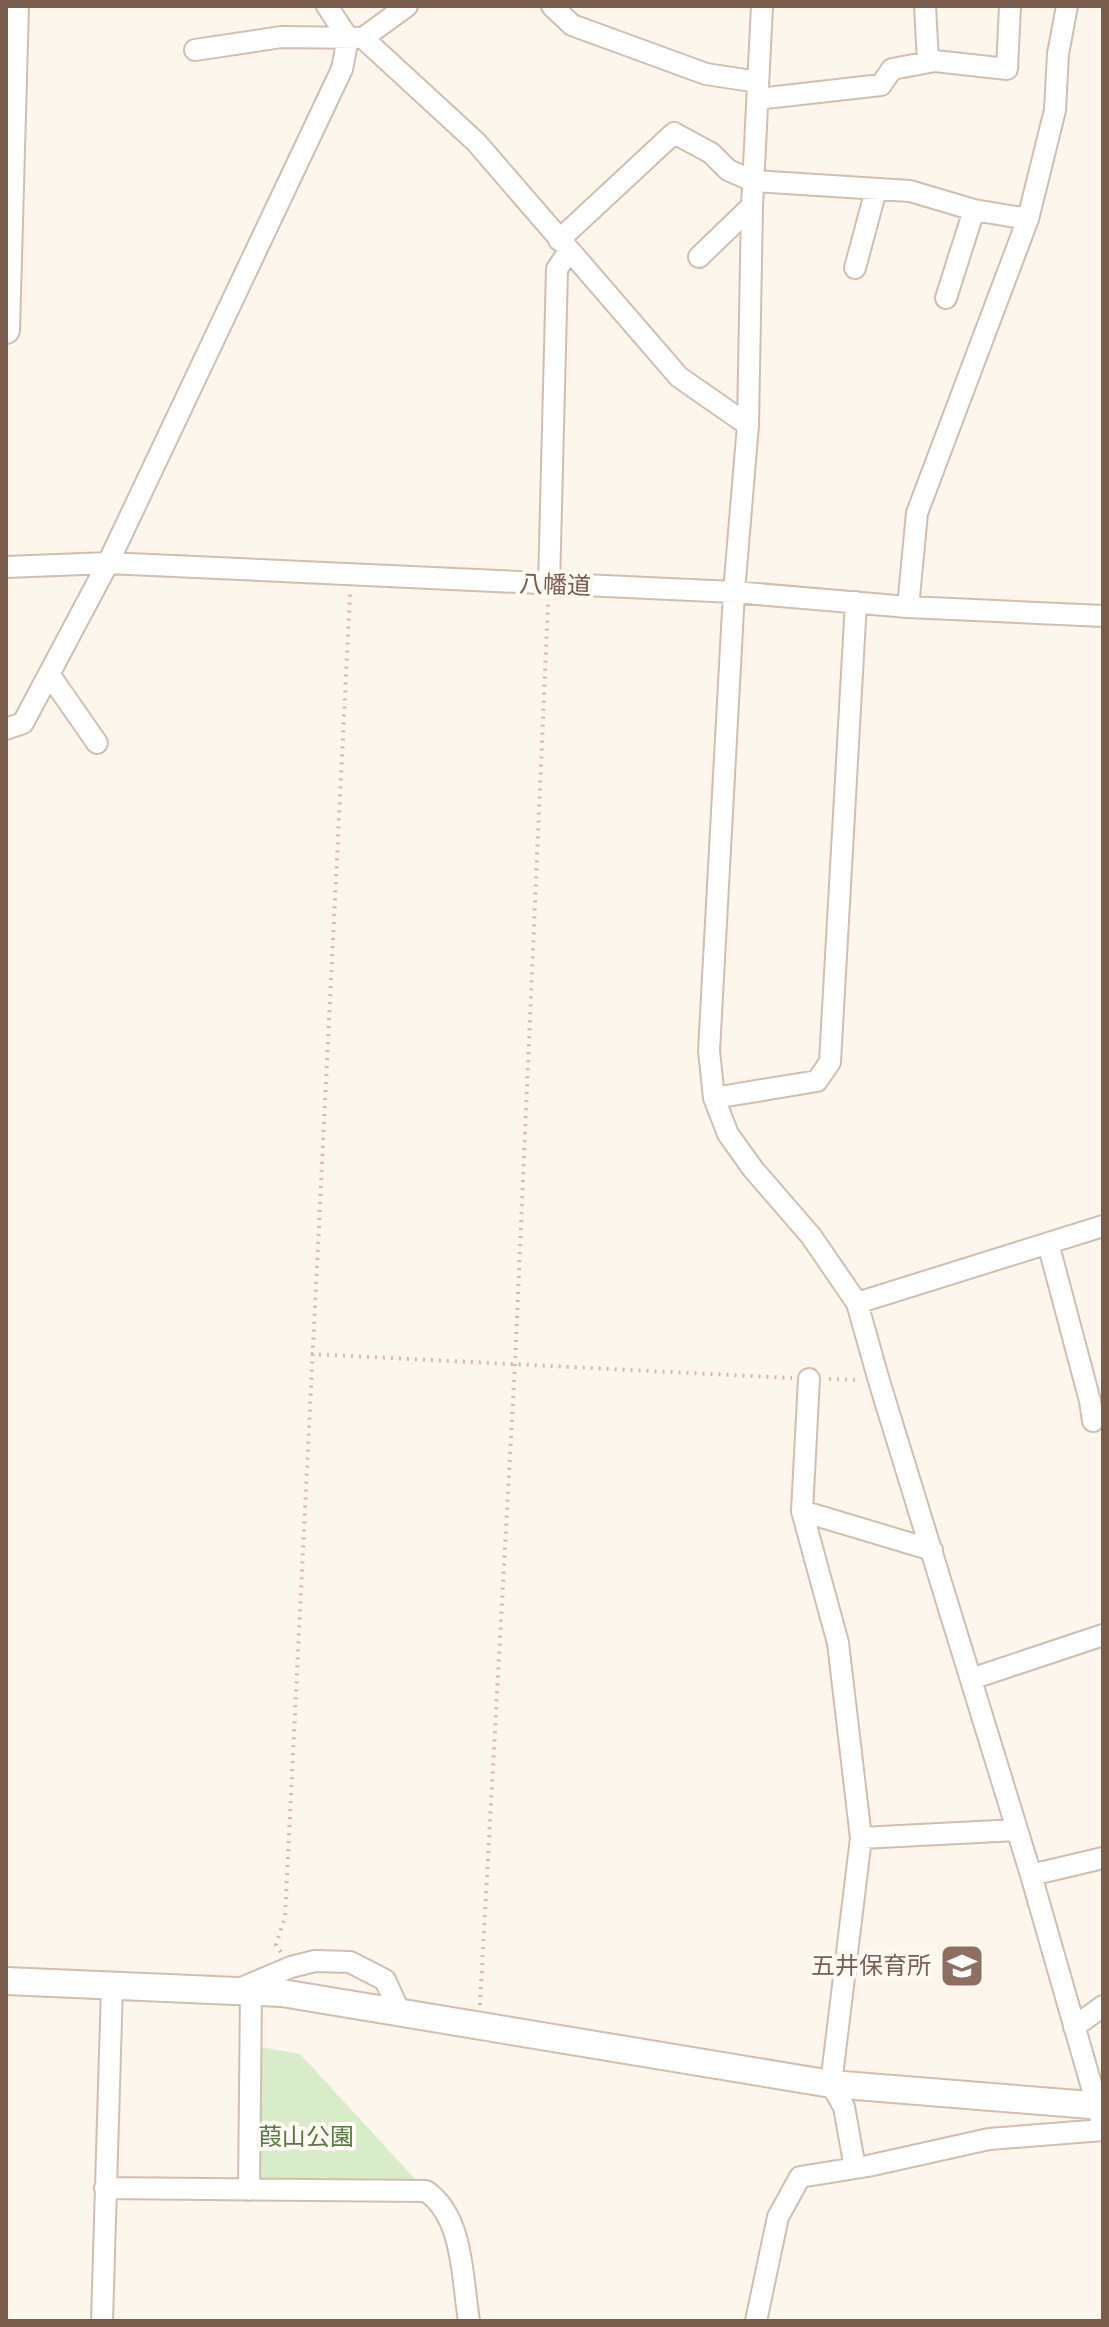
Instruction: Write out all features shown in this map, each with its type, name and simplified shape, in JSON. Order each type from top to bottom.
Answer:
[{"type":"street","points":[[6,330],[15,6]]},
{"type":"street","points":[[327,6],[356,38],[476,142],[679,377],[748,425]]},
{"type":"street","points":[[195,50],[281,37],[356,38],[407,6]]},
{"type":"street","points":[[552,6],[572,25],[758,91],[881,85],[892,69],[928,62],[1007,69],[1010,6]]},
{"type":"street","points":[[762,6],[752,206],[748,425],[734,592],[710,1020],[709,1051],[714,1098],[728,1134],[753,1169],[811,1236],[857,1303],[1031,1875],[1101,2117]]},
{"type":"street","points":[[925,6],[928,62]]},
{"type":"street","points":[[908,607],[917,513],[1028,219],[1055,110],[1058,54],[1067,6]]},
{"type":"street","points":[[6,729],[23,723],[108,563],[356,38]]},
{"type":"street","points":[[549,585],[557,269],[564,246],[674,133],[711,153],[728,170],[753,181],[910,191],[974,210],[1028,219]]},
{"type":"street","points":[[855,268],[876,190]]},
{"type":"street","points":[[699,257],[752,206]]},
{"type":"street","points":[[946,298],[974,210]]},
{"type":"street","name":"八幡道","points":[[6,567],[108,563],[734,592],[908,607],[1103,616]]},
{"type":"street","points":[[714,1098],[817,1081],[830,1062],[856,602]]},
{"type":"street","points":[[49,674],[97,743]]},
{"type":"street","points":[[857,1303],[1103,1226]]},
{"type":"street","points":[[1048,1243],[1093,1421]]},
{"type":"street","points":[[809,1379],[802,1511],[838,1643],[861,1838],[831,2084],[844,2107],[855,2168]]},
{"type":"street","points":[[802,1511],[932,1550]]},
{"type":"street","points":[[971,1679],[1103,1635]]},
{"type":"street","points":[[861,1838],[1017,1830]]},
{"type":"street","points":[[1031,1875],[1103,1858]]},
{"type":"street","points":[[244,1990],[291,1967],[315,1961],[350,1962],[385,1980],[400,2013]]},
{"type":"street","points":[[312,1997],[315,1961]]},
{"type":"street","points":[[291,1967],[312,1997]]},
{"type":"street","points":[[6,1981],[244,1990],[312,1997],[831,2084],[1101,2117]]},
{"type":"street","points":[[102,2321],[112,1986]]},
{"type":"street","points":[[244,1990],[249,2190]]},
{"type":"street","points":[[1074,2027],[1103,2006]]},
{"type":"street","points":[[756,2321],[778,2217],[800,2177],[1101,2117]]},
{"type":"street","points":[[105,2188],[426,2191],[440,2201],[455,2234],[469,2321]]},
{"type":"path","points":[[282,1927],[285,1917],[351,575]]},
{"type":"path","points":[[478,2026],[515,1364],[549,585]]},
{"type":"path","points":[[311,1354],[879,1381]]},
{"type":"green space","name":"葭山公園","points":[[261,2047],[300,2054],[426,2191],[249,2190]]},
{"type":"place","name":"五井保育所","points":[[962,1966]]}]
